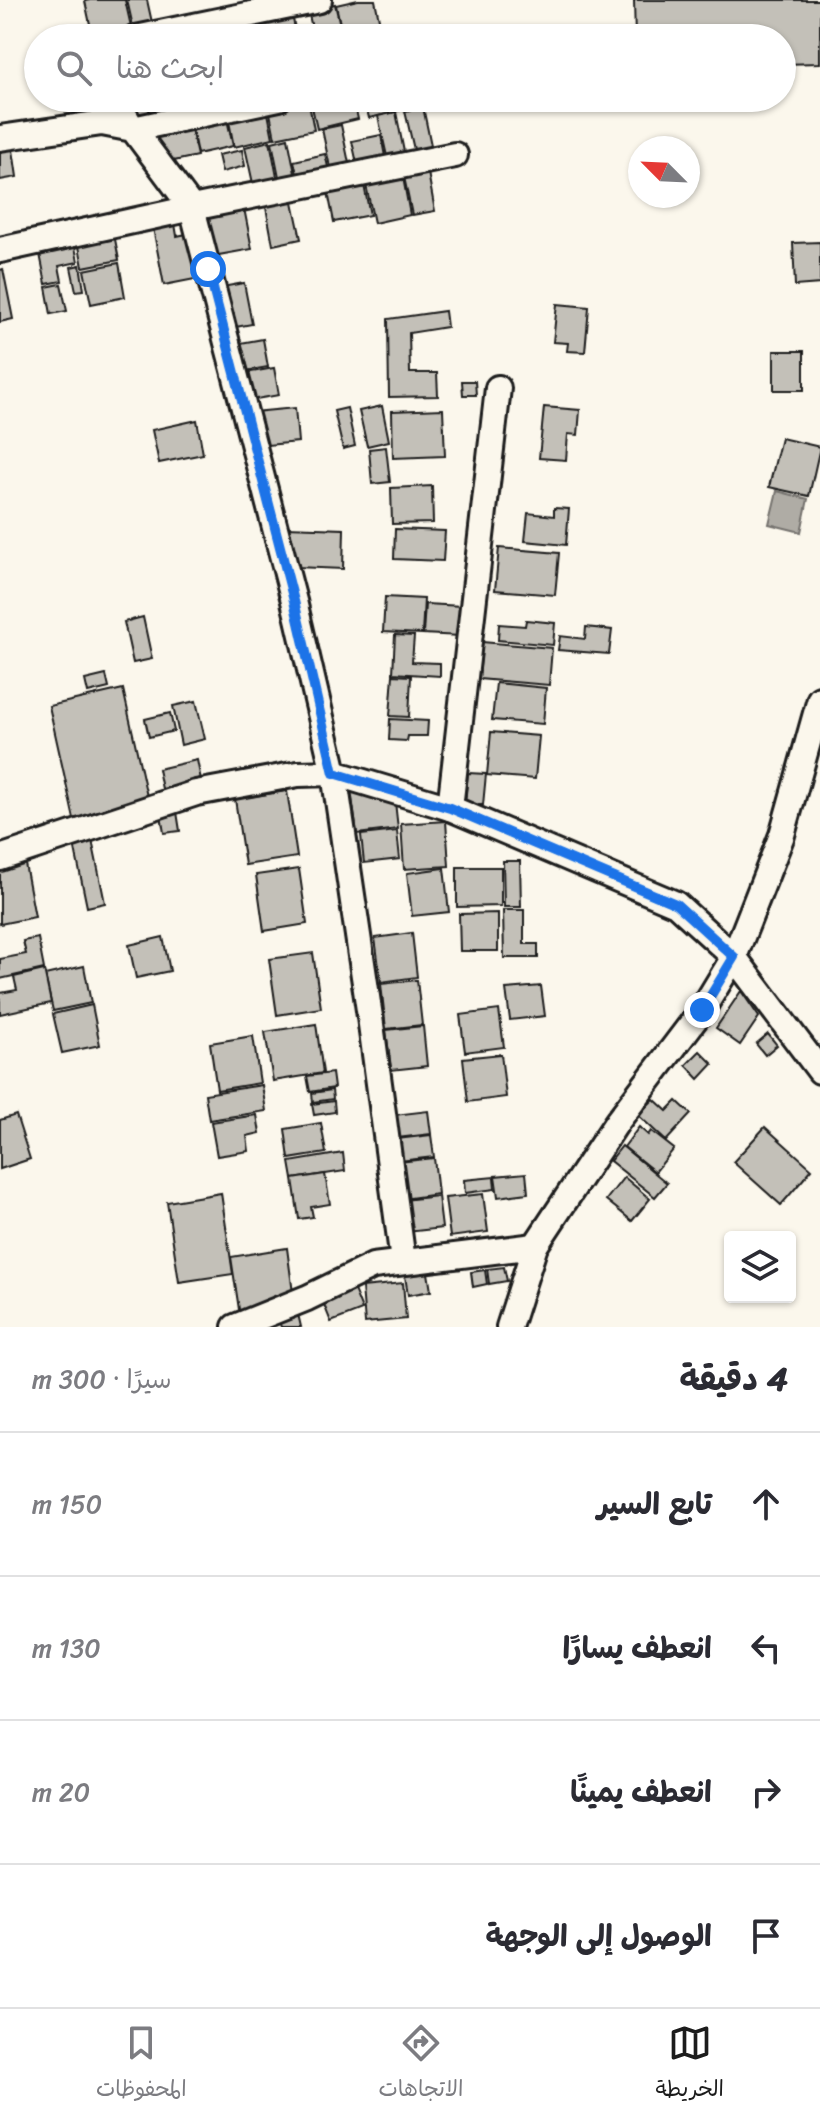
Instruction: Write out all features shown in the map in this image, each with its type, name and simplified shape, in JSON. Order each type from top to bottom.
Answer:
[{"type":"street","points":[[203,24],[319,0]]},
{"type":"street","points":[[123,112],[192,208],[294,601],[334,773],[403,1261]]},
{"type":"street","points":[[0,138],[102,123],[133,129],[213,112]]},
{"type":"street","points":[[0,250],[455,155]]},
{"type":"street","points":[[450,808],[498,388]]},
{"type":"street","points":[[509,1327],[535,1246],[617,1122],[702,1010],[734,957],[782,835],[820,699]]},
{"type":"street","points":[[0,858],[196,793],[298,774],[334,773],[450,808],[676,904],[734,957],[820,1071]]},
{"type":"street","points":[[235,1327],[307,1298],[373,1266],[535,1246]]},
{"type":"shaded area","points":[[777,491],[808,499],[801,532],[769,524]]},
{"type":"building","points":[[125,0],[130,24],[90,24],[85,1]]},
{"type":"building","points":[[127,0],[147,0],[152,24],[132,24]]},
{"type":"building","points":[[375,0],[380,24],[340,24],[336,5]]},
{"type":"building","points":[[634,0],[820,0],[820,63],[796,64],[796,24],[635,24]]},
{"type":"building","points":[[335,4],[340,24],[311,24],[308,10]]},
{"type":"building","points":[[291,10],[294,24],[250,24],[249,19]]},
{"type":"building","points":[[130,112],[150,112],[151,117],[136,121]]},
{"type":"building","points":[[150,112],[174,112],[151,117]]},
{"type":"building","points":[[268,112],[273,138],[234,147],[228,116]]},
{"type":"building","points":[[270,112],[311,112],[314,130],[275,138]]},
{"type":"building","points":[[313,112],[356,112],[358,119],[317,129]]},
{"type":"building","points":[[368,112],[396,112],[369,118]]},
{"type":"building","points":[[396,112],[405,157],[388,161],[378,116]]},
{"type":"building","points":[[405,112],[424,112],[432,150],[415,154]]},
{"type":"building","points":[[226,115],[233,146],[197,154],[191,124]]},
{"type":"building","points":[[190,124],[197,156],[169,162],[152,132]]},
{"type":"building","points":[[341,125],[350,168],[331,172],[322,129]]},
{"type":"building","points":[[381,135],[386,162],[358,168],[352,141]]},
{"type":"building","points":[[288,138],[296,178],[280,182],[272,142]]},
{"type":"building","points":[[270,141],[278,182],[254,188],[245,147]]},
{"type":"building","points":[[12,143],[17,177],[0,180],[0,145]]},
{"type":"building","points":[[242,150],[245,166],[222,172],[218,155]]},
{"type":"building","points":[[325,154],[329,171],[298,178],[294,161]]},
{"type":"building","points":[[427,167],[435,211],[412,215],[403,172]]},
{"type":"building","points":[[402,172],[410,215],[374,223],[365,180]]},
{"type":"building","points":[[363,180],[370,215],[334,222],[327,187]]},
{"type":"building","points":[[292,197],[301,239],[273,245],[265,202]]},
{"type":"building","points":[[243,203],[252,249],[213,256],[204,211]]},
{"type":"building","points":[[175,224],[177,236],[191,233],[200,278],[164,285],[153,228]]},
{"type":"building","points":[[114,234],[119,260],[83,267],[78,241]]},
{"type":"building","points":[[74,242],[78,262],[59,266],[62,281],[46,284],[39,249]]},
{"type":"building","points":[[820,242],[820,284],[795,286],[793,243]]},
{"type":"building","points":[[119,263],[125,297],[91,304],[84,270]]},
{"type":"building","points":[[80,265],[84,290],[76,291],[71,267]]},
{"type":"building","points":[[3,269],[13,319],[0,322],[0,270]]},
{"type":"building","points":[[244,283],[252,324],[230,328],[222,287]]},
{"type":"building","points":[[61,284],[67,311],[51,314],[46,287]]},
{"type":"building","points":[[557,304],[589,307],[585,352],[567,351],[568,343],[553,342]]},
{"type":"building","points":[[445,311],[447,327],[409,333],[410,373],[437,373],[438,396],[389,397],[388,319]]},
{"type":"building","points":[[263,339],[268,367],[240,372],[235,344]]},
{"type":"building","points":[[774,351],[804,351],[804,390],[774,390]]},
{"type":"building","points":[[274,368],[279,395],[245,401],[240,374]]},
{"type":"building","points":[[462,381],[475,381],[476,395],[463,395]]},
{"type":"building","points":[[382,406],[389,441],[367,446],[359,411]]},
{"type":"building","points":[[544,407],[580,410],[578,435],[568,434],[566,460],[539,458]]},
{"type":"building","points":[[295,408],[298,442],[257,446],[254,412]]},
{"type":"building","points":[[347,408],[355,446],[343,449],[334,411]]},
{"type":"building","points":[[443,409],[445,456],[393,458],[392,411]]},
{"type":"building","points":[[197,420],[203,454],[159,463],[152,430]]},
{"type":"building","points":[[781,438],[820,447],[809,496],[769,487]]},
{"type":"building","points":[[386,447],[390,482],[372,484],[369,449]]},
{"type":"building","points":[[432,486],[433,523],[392,524],[391,488]]},
{"type":"building","points":[[554,508],[569,509],[566,545],[525,541],[528,513],[554,516]]},
{"type":"building","points":[[286,527],[344,529],[343,569],[296,567]]},
{"type":"building","points":[[395,529],[445,531],[443,561],[394,559]]},
{"type":"building","points":[[499,548],[559,553],[555,595],[495,590]]},
{"type":"building","points":[[385,597],[424,599],[422,634],[383,632]]},
{"type":"building","points":[[425,604],[462,606],[460,636],[423,634]]},
{"type":"building","points":[[143,617],[152,659],[133,663],[124,622]]},
{"type":"building","points":[[526,620],[555,623],[553,645],[498,640],[499,624],[525,626]]},
{"type":"building","points":[[586,627],[612,630],[609,654],[558,650],[560,636],[585,639]]},
{"type":"building","points":[[395,635],[414,636],[412,662],[440,663],[440,676],[393,673]]},
{"type":"building","points":[[482,642],[552,648],[549,685],[479,679]]},
{"type":"building","points":[[106,675],[109,688],[88,693],[85,680]]},
{"type":"building","points":[[393,675],[411,676],[409,717],[390,716]]},
{"type":"building","points":[[496,683],[546,688],[543,724],[492,720]]},
{"type":"building","points":[[123,689],[148,801],[74,819],[49,706]]},
{"type":"building","points":[[196,701],[205,739],[181,745],[173,706]]},
{"type":"building","points":[[170,713],[174,731],[149,737],[145,719]]},
{"type":"building","points":[[390,719],[428,721],[427,736],[408,736],[407,741],[389,740]]},
{"type":"building","points":[[491,732],[539,736],[535,779],[487,775]]},
{"type":"building","points":[[197,760],[201,780],[162,789],[158,769]]},
{"type":"building","points":[[468,773],[486,774],[483,805],[465,804]]},
{"type":"building","points":[[351,790],[395,802],[398,829],[357,834]]},
{"type":"building","points":[[287,791],[297,857],[245,865],[235,799]]},
{"type":"building","points":[[177,812],[180,831],[164,833],[161,815]]},
{"type":"building","points":[[446,821],[449,866],[404,869],[401,824]]},
{"type":"building","points":[[397,831],[400,859],[364,863],[361,835]]},
{"type":"building","points":[[92,840],[105,903],[87,907],[74,844]]},
{"type":"building","points":[[503,861],[520,861],[521,907],[504,907]]},
{"type":"building","points":[[25,864],[35,917],[0,924],[0,869]]},
{"type":"building","points":[[457,867],[501,867],[501,906],[457,907]]},
{"type":"building","points":[[444,868],[449,912],[412,916],[407,873]]},
{"type":"building","points":[[299,869],[307,924],[264,931],[256,875]]},
{"type":"building","points":[[503,910],[524,910],[524,944],[538,944],[538,958],[504,958]]},
{"type":"building","points":[[498,913],[498,951],[460,951],[459,914]]},
{"type":"building","points":[[412,933],[417,977],[381,982],[375,938]]},
{"type":"building","points":[[163,937],[170,971],[136,978],[129,945]]},
{"type":"building","points":[[38,938],[44,969],[0,979],[0,959],[26,954],[23,941]]},
{"type":"building","points":[[313,953],[321,1008],[277,1015],[269,959]]},
{"type":"building","points":[[84,966],[91,1003],[53,1011],[45,975]]},
{"type":"building","points":[[44,970],[51,1003],[0,1014],[0,993],[17,990],[14,977]]},
{"type":"building","points":[[417,980],[422,1025],[386,1029],[381,984]]},
{"type":"building","points":[[541,986],[545,1016],[510,1020],[506,989]]},
{"type":"building","points":[[741,991],[759,1017],[740,1045],[716,1028]]},
{"type":"building","points":[[92,1005],[100,1045],[62,1053],[53,1014]]},
{"type":"building","points":[[499,1010],[504,1047],[465,1052],[460,1015]]},
{"type":"building","points":[[316,1024],[323,1073],[273,1081],[265,1032]]},
{"type":"building","points":[[423,1026],[427,1066],[391,1070],[386,1030]]},
{"type":"building","points":[[768,1034],[777,1045],[765,1055],[756,1044]]},
{"type":"building","points":[[253,1036],[260,1083],[217,1090],[210,1043]]},
{"type":"building","points":[[700,1051],[713,1064],[699,1079],[686,1065]]},
{"type":"building","points":[[501,1054],[506,1097],[468,1102],[463,1058]]},
{"type":"building","points":[[332,1073],[334,1088],[310,1092],[307,1076]]},
{"type":"building","points":[[262,1085],[266,1111],[209,1120],[205,1094]]},
{"type":"building","points":[[332,1090],[333,1099],[313,1102],[312,1093]]},
{"type":"building","points":[[654,1099],[667,1111],[677,1101],[691,1114],[666,1141],[638,1115]]},
{"type":"building","points":[[334,1101],[335,1112],[314,1115],[312,1104]]},
{"type":"building","points":[[428,1111],[431,1134],[397,1138],[394,1115]]},
{"type":"building","points":[[16,1115],[30,1159],[0,1169],[0,1120]]},
{"type":"building","points":[[257,1115],[260,1133],[247,1136],[249,1151],[217,1156],[211,1122]]},
{"type":"building","points":[[321,1123],[326,1153],[289,1159],[285,1129]]},
{"type":"building","points":[[639,1127],[648,1135],[651,1131],[674,1149],[655,1172],[624,1147]]},
{"type":"building","points":[[765,1127],[812,1169],[781,1205],[733,1162]]},
{"type":"building","points":[[431,1135],[434,1157],[399,1161],[397,1139]]},
{"type":"building","points":[[622,1146],[667,1183],[655,1197],[610,1161]]},
{"type":"building","points":[[343,1153],[345,1171],[293,1179],[290,1162]]},
{"type":"building","points":[[434,1158],[438,1194],[403,1199],[399,1162]]},
{"type":"building","points":[[526,1173],[528,1193],[498,1197],[495,1176]]},
{"type":"building","points":[[325,1174],[330,1204],[311,1207],[313,1217],[299,1219],[293,1179]]},
{"type":"building","points":[[494,1177],[495,1189],[465,1193],[464,1180]]},
{"type":"building","points":[[624,1177],[650,1199],[632,1221],[606,1200]]},
{"type":"building","points":[[221,1193],[233,1274],[179,1282],[167,1202]]},
{"type":"building","points":[[483,1194],[488,1232],[450,1237],[445,1198]]},
{"type":"building","points":[[438,1196],[442,1228],[407,1232],[404,1200]]},
{"type":"building","points":[[287,1248],[293,1293],[240,1316],[231,1257]]},
{"type":"building","points":[[504,1267],[507,1281],[489,1284],[487,1269]]},
{"type":"building","points":[[485,1270],[487,1284],[473,1287],[471,1272]]},
{"type":"building","points":[[428,1273],[431,1291],[408,1295],[405,1276]]},
{"type":"building","points":[[403,1283],[406,1319],[365,1323],[362,1287]]},
{"type":"building","points":[[354,1290],[362,1310],[331,1322],[323,1302]]},
{"type":"building","points":[[298,1314],[301,1327],[281,1327],[278,1319]]},
{"type":"route","points":[[208,269],[294,601],[334,773],[450,808],[676,904],[734,957],[702,1010]]}]
